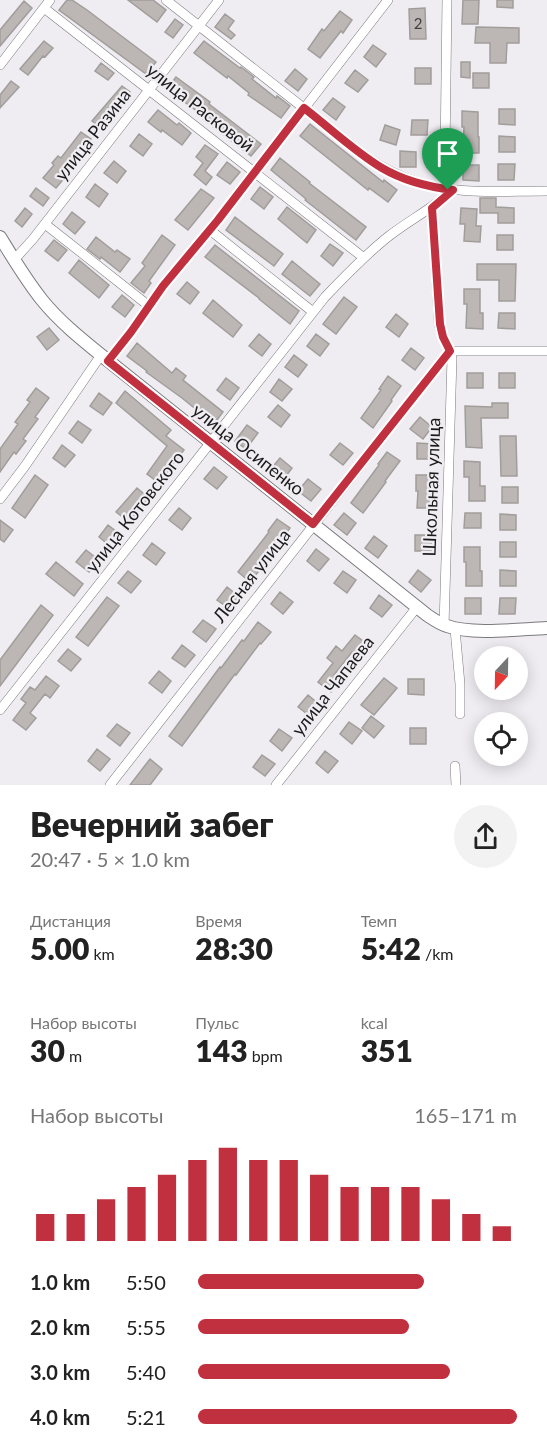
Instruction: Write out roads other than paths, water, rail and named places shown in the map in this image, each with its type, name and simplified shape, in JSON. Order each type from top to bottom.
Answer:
[{"type":"street","points":[[166,0],[382,168],[408,179],[451,190],[547,191]]},
{"type":"street","name":"улица Разина","points":[[14,260],[45,224],[219,0]]},
{"type":"street","points":[[0,499],[104,358],[210,230],[388,0]]},
{"type":"street","points":[[447,0],[445,155],[451,190]]},
{"type":"street","points":[[0,65],[47,4]]},
{"type":"street","name":"улица Расковой","points":[[47,4],[149,90],[364,258]]},
{"type":"street","name":"улица Котовского","points":[[0,710],[313,312],[364,258],[388,237],[432,208],[451,190]]},
{"type":"street","name":"Школьная улица","points":[[432,208],[440,324],[450,351],[452,370],[450,627],[460,684],[460,714]]},
{"type":"street","points":[[45,224],[149,306]]},
{"type":"street","points":[[210,230],[313,312]]},
{"type":"street","name":"улица Осипенко","points":[[0,237],[33,288],[55,314],[104,358],[417,607],[450,627]]},
{"type":"street","points":[[450,351],[547,351]]},
{"type":"street","name":"Лесная улица","points":[[110,785],[450,351]]},
{"type":"street","name":"улица Чапаева","points":[[276,785],[417,607]]},
{"type":"street","points":[[450,627],[481,630],[547,628]]},
{"type":"street","points":[[455,766],[456,785]]}]
